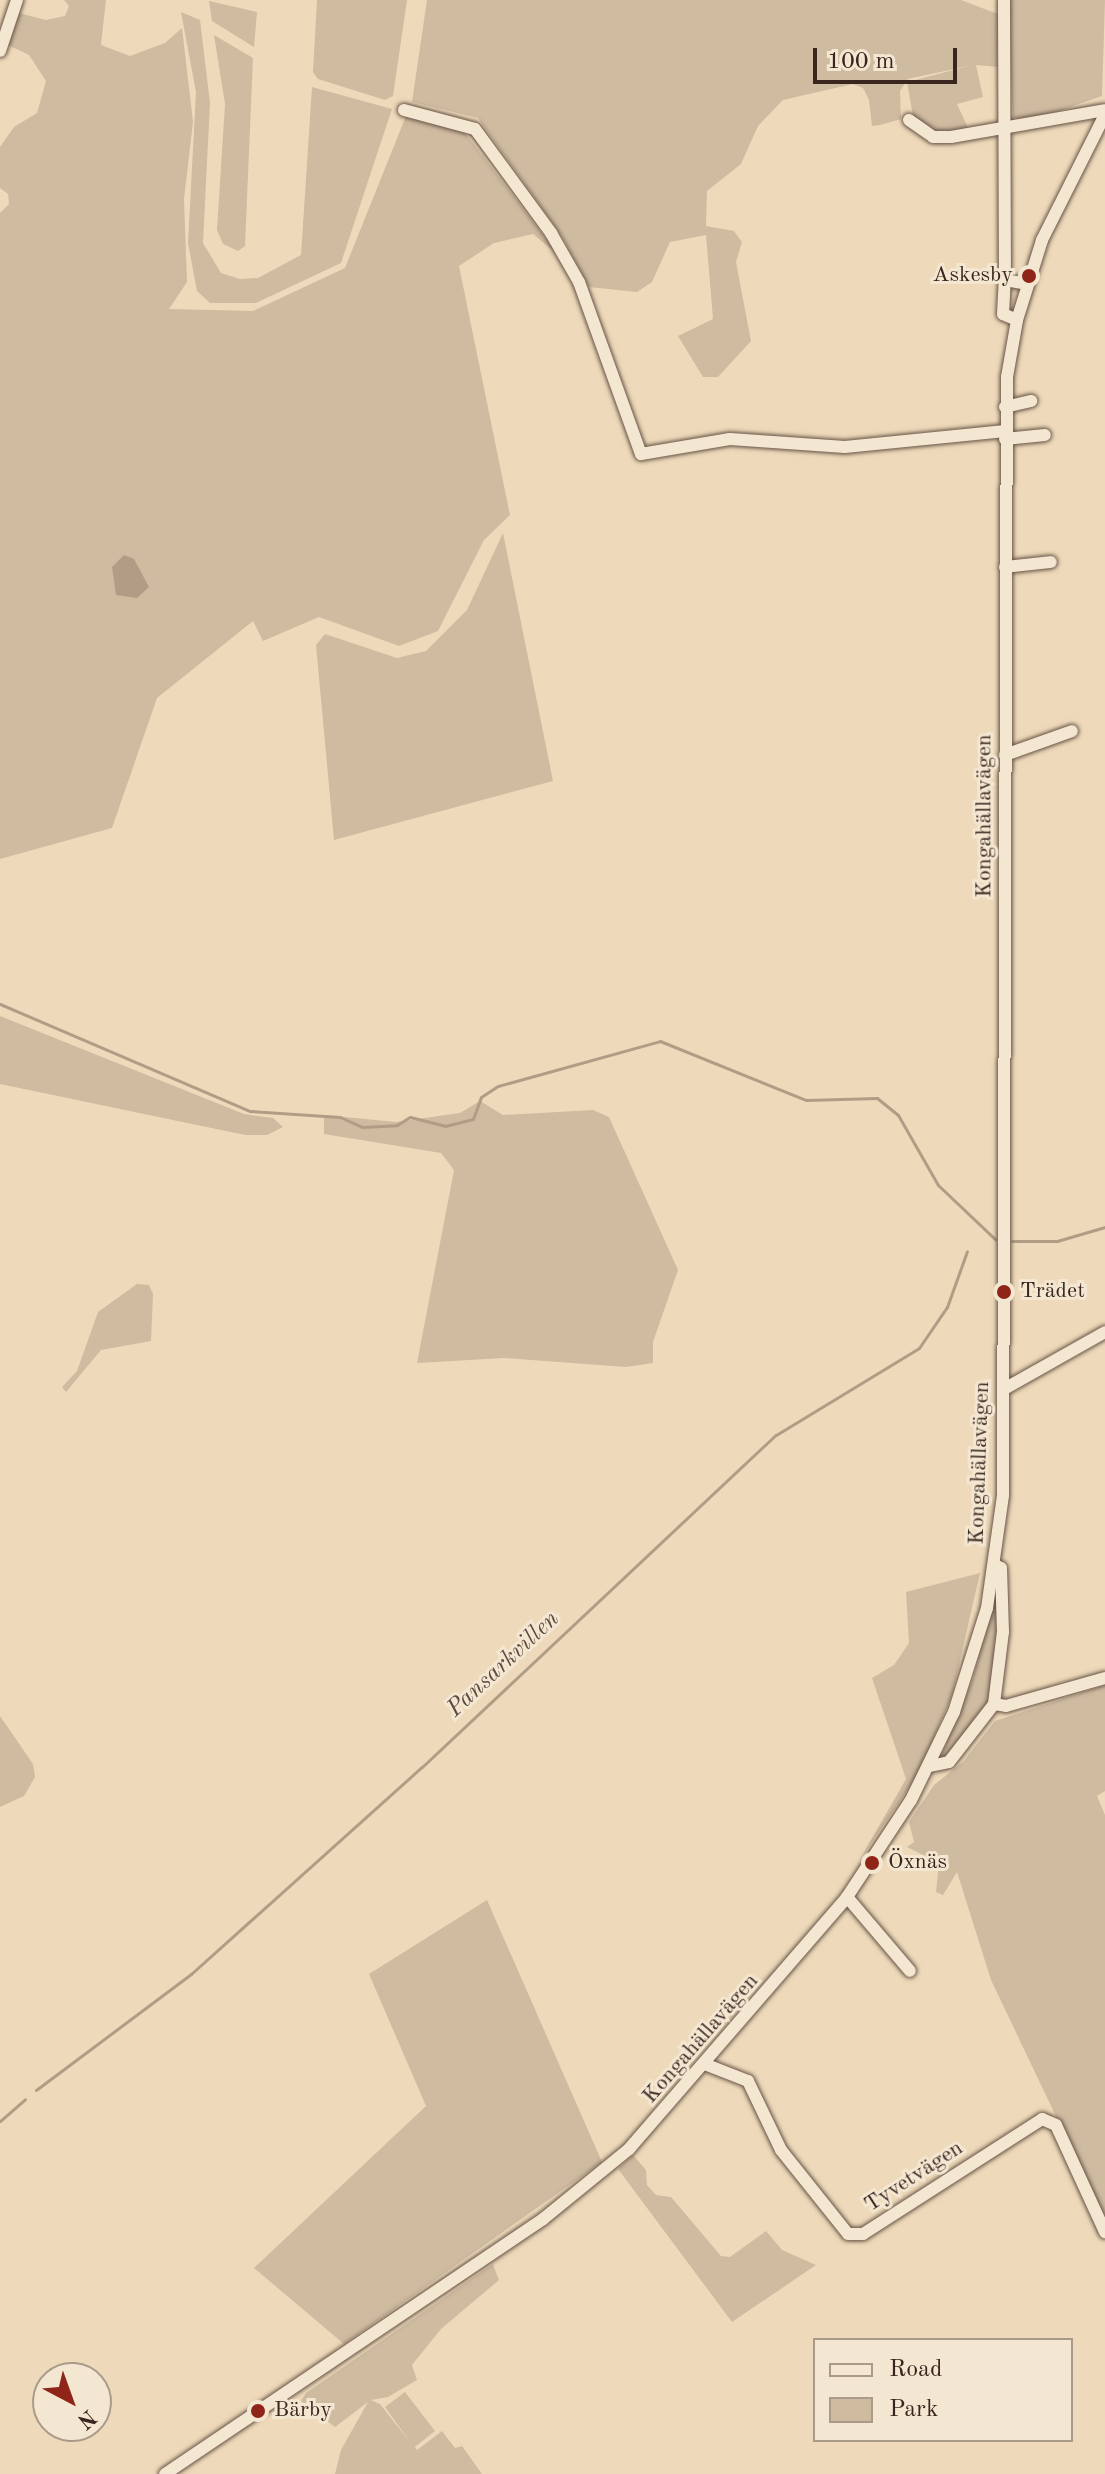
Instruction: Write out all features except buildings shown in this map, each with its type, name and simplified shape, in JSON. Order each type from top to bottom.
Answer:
[{"type":"street","points":[[0,51],[17,0]]},
{"type":"street","points":[[1004,0],[1006,131],[1003,314],[1017,320]]},
{"type":"street","points":[[404,110],[475,129],[551,233],[579,282],[641,454],[730,439],[855,447],[1005,435],[1045,435]]},
{"type":"street","points":[[909,120],[933,137],[1006,131],[1105,113]]},
{"type":"street","name":"Kongahällavägen","points":[[165,2474],[572,2198],[641,2137],[707,2065],[847,1897],[930,1766],[971,1664],[995,1565],[1003,1495],[1005,407],[1017,320],[1027,284],[1062,193],[1105,113]]},
{"type":"street","points":[[1005,280],[1027,284]]},
{"type":"street","points":[[1005,407],[1031,401]]},
{"type":"street","points":[[1005,567],[1051,562]]},
{"type":"street","points":[[1005,755],[1072,731]]},
{"type":"street","points":[[1004,1389],[1105,1332]]},
{"type":"street","points":[[930,1766],[949,1762],[994,1704],[1003,1632],[1001,1568],[995,1565]]},
{"type":"street","points":[[994,1704],[1006,1706],[1105,1678]]},
{"type":"street","points":[[847,1897],[910,1971]]},
{"type":"street","name":"Tyvetvägen","points":[[707,2065],[748,2081],[781,2150],[848,2234],[863,2234],[1042,2119],[1056,2125],[1105,2232]]},
{"type":"green space","points":[[64,0],[106,0],[101,45],[130,56],[165,43],[182,28],[193,122],[184,199],[187,282],[169,309],[253,311],[345,268],[406,116],[462,129],[559,256],[533,234],[494,243],[459,266],[510,515],[484,540],[438,631],[399,646],[319,617],[263,641],[253,621],[157,698],[112,828],[0,859],[0,213],[9,204],[8,194],[0,188],[0,147],[14,127],[37,113],[46,81],[29,55],[8,45],[19,13],[46,20],[65,16],[69,6]]},
{"type":"green space","points":[[317,0],[407,0],[393,96],[385,100],[318,79],[313,72]]},
{"type":"green space","points":[[427,0],[961,0],[998,14],[999,67],[976,65],[983,97],[957,104],[969,130],[930,132],[913,116],[907,82],[973,65],[908,79],[900,91],[901,119],[880,125],[872,126],[869,100],[863,88],[853,84],[783,100],[758,126],[741,164],[707,191],[706,226],[734,231],[742,242],[736,262],[751,341],[718,377],[703,377],[678,336],[713,319],[706,235],[670,242],[652,282],[637,292],[589,287],[562,236],[478,118],[412,102]]},
{"type":"green space","points":[[1007,0],[1105,0],[1102,96],[1027,122],[1013,117]]},
{"type":"green space","points":[[209,1],[257,12],[254,47],[212,21]]},
{"type":"green space","points":[[181,12],[200,20],[210,103],[203,243],[221,273],[240,279],[258,278],[301,255],[312,87],[392,109],[341,263],[256,303],[210,303],[197,291],[188,243],[196,92]]},
{"type":"green space","points":[[214,35],[253,58],[245,246],[238,251],[223,244],[217,230],[225,104]]},
{"type":"green space","points":[[503,533],[553,781],[334,840],[316,645],[325,634],[397,658],[426,651],[467,610]]},
{"type":"green space","points":[[0,1016],[244,1114],[273,1118],[283,1127],[267,1135],[245,1135],[0,1084]]},
{"type":"green space","points":[[480,1101],[503,1115],[593,1110],[609,1117],[678,1270],[653,1342],[653,1363],[626,1367],[504,1358],[417,1363],[454,1170],[441,1153],[324,1134],[324,1115],[396,1122],[460,1113]]},
{"type":"green space","points":[[137,1284],[149,1285],[153,1294],[151,1341],[101,1350],[66,1392],[62,1387],[77,1371],[98,1312]]},
{"type":"green space","points":[[980,1573],[952,1695],[918,1774],[859,1861],[906,1779],[872,1678],[894,1665],[909,1643],[906,1592]]},
{"type":"green space","points":[[996,1589],[1000,1632],[993,1691],[985,1713],[952,1756],[940,1759],[973,1679]]},
{"type":"green space","points":[[1105,1685],[1105,1791],[1097,1796],[1105,1815],[1105,2219],[991,1980],[957,1872],[943,1895],[936,1892],[939,1863],[907,1847],[914,1842],[909,1822],[934,1785],[963,1762],[995,1721]]},
{"type":"green space","points":[[0,1716],[33,1764],[35,1777],[24,1796],[0,1807]]},
{"type":"green space","points":[[487,1900],[602,2162],[344,2344],[254,2268],[426,2106],[369,1974]]},
{"type":"green space","points":[[633,2155],[646,2170],[647,2185],[656,2195],[671,2197],[721,2256],[730,2257],[766,2231],[782,2250],[816,2265],[732,2322],[618,2169]]},
{"type":"green space","points":[[493,2264],[499,2280],[441,2329],[412,2365],[417,2380],[388,2397],[371,2400],[380,2404],[410,2442],[385,2407],[405,2392],[435,2431],[415,2447],[417,2450],[442,2431],[455,2448],[462,2446],[482,2474],[335,2474],[341,2450],[368,2402],[335,2427],[301,2401],[306,2393]]},
{"type":"shaded area","points":[[124,555],[134,559],[149,587],[137,598],[116,595],[112,567]]},
{"type":"waterway","points":[[0,1004],[250,1111],[340,1117],[362,1127],[397,1125],[410,1117],[445,1126],[473,1119],[481,1097],[498,1086],[660,1041],[806,1100],[877,1098],[898,1115],[938,1185],[995,1239]]},
{"type":"waterway","points":[[1012,1241],[1057,1241],[1105,1227]]},
{"type":"waterway","name":"Pansarkvillen","points":[[36,2090],[191,1974],[422,1767],[776,1435],[919,1348],[947,1307],[967,1251]]},
{"type":"waterway","name":"Pansarkvillen","points":[[0,2121],[25,2099]]},
{"type":"place","name":"Askesby","points":[[1029,276]]},
{"type":"place","name":"Trädet","points":[[1004,1292]]},
{"type":"place","name":"Öxnäs","points":[[872,1863]]},
{"type":"place","name":"Bärby","points":[[258,2411]]}]
